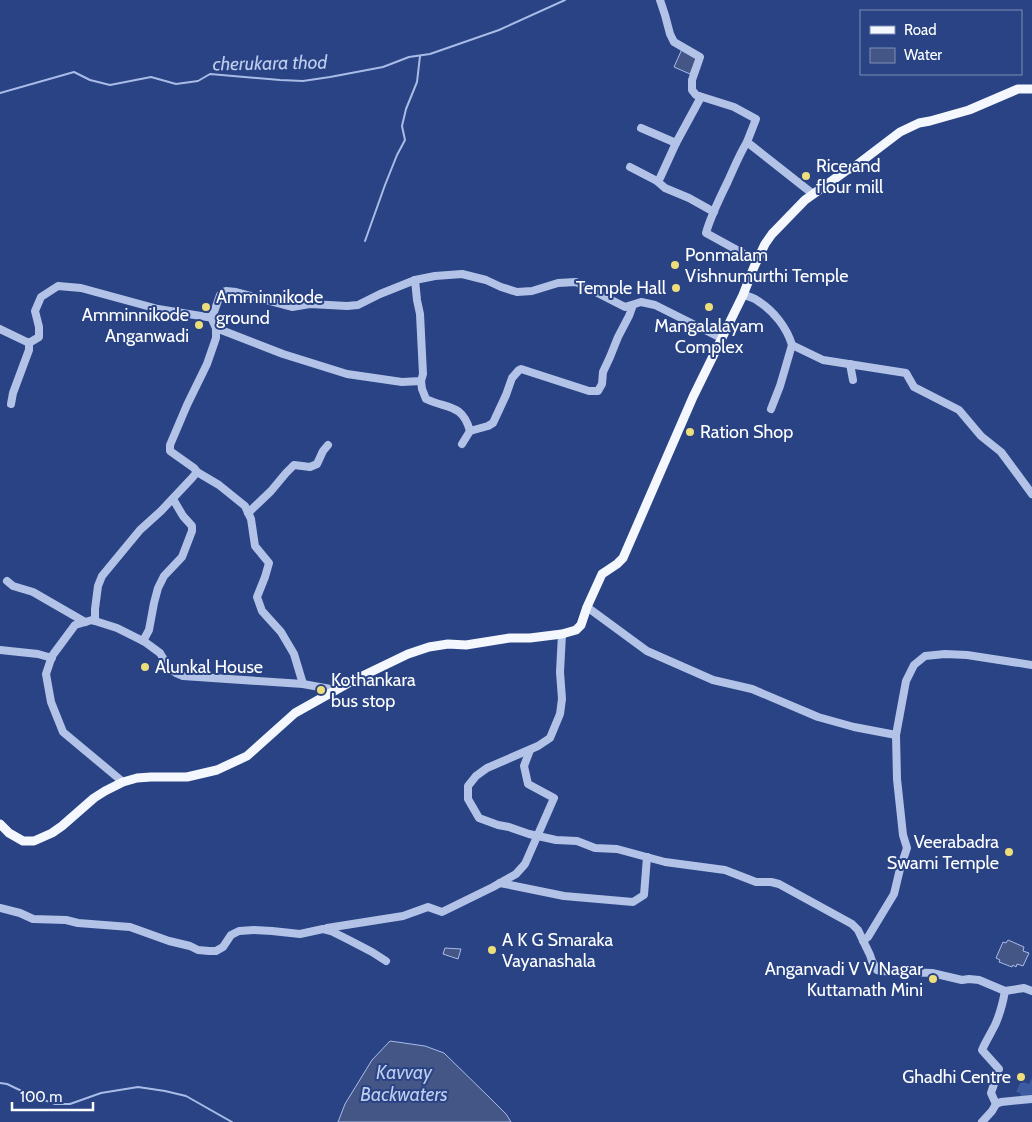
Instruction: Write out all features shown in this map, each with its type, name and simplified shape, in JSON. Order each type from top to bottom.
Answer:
[{"type":"main road","points":[[0,824],[9,833],[23,841],[34,841],[52,833],[99,795],[123,782],[151,776],[187,777],[217,770],[247,756],[295,713],[408,654],[429,646],[466,645],[510,638],[530,638],[562,634],[576,630],[581,625],[602,574],[623,558],[693,397],[743,295],[757,261],[772,234],[813,194],[854,167],[900,132],[919,124],[969,110],[1018,89],[1032,89]]},
{"type":"street","points":[[660,0],[674,42],[700,57],[692,80],[692,90],[696,95],[734,107],[756,119],[706,232],[757,261]]},
{"type":"street","points":[[657,181],[701,97]]},
{"type":"street","points":[[641,128],[676,143]]},
{"type":"street","points":[[747,142],[813,194]]},
{"type":"street","points":[[630,167],[657,181],[665,188],[689,198],[714,212]]},
{"type":"street","points":[[211,317],[220,295],[226,291],[292,307],[310,304],[347,306],[358,305],[415,280],[462,274],[486,280],[517,292],[532,291],[558,283],[576,282],[625,307],[641,302],[655,305],[721,338]]},
{"type":"street","points":[[415,280],[420,314],[422,389],[426,398],[436,404],[442,404],[460,412],[467,420],[470,431]]},
{"type":"street","points":[[29,343],[39,337],[39,327],[35,311],[41,297],[58,286],[81,288],[158,309],[211,317]]},
{"type":"street","points":[[743,295],[757,299],[772,311],[789,335],[792,345],[771,409]]},
{"type":"street","points":[[462,444],[470,431],[493,423],[512,378],[521,369],[589,391],[598,391],[602,384],[603,372],[633,304]]},
{"type":"street","points":[[211,317],[216,328],[216,338],[186,405],[170,445],[170,451],[197,472],[225,489],[245,506],[251,519],[255,546],[269,563],[257,597],[262,611],[281,632],[294,654],[303,684]]},
{"type":"street","points":[[216,328],[283,354],[347,374],[402,382],[421,381]]},
{"type":"street","points":[[0,330],[29,343]]},
{"type":"street","points":[[11,404],[13,392],[29,350],[29,343]]},
{"type":"street","points":[[792,345],[823,360],[906,374],[914,387],[959,410],[981,436],[1001,452],[1032,494]]},
{"type":"street","points":[[850,364],[853,380]]},
{"type":"street","points":[[248,513],[294,465],[310,467],[317,464],[328,445]]},
{"type":"street","points":[[95,621],[98,586],[102,576],[140,530],[173,499],[197,472]]},
{"type":"street","points":[[143,641],[149,630],[158,588],[164,576],[182,557],[192,532],[192,526],[183,516],[173,499]]},
{"type":"street","points":[[6,581],[12,586],[33,592],[85,622]]},
{"type":"street","points":[[587,607],[648,651],[713,680],[752,689],[818,717],[854,727],[896,735]]},
{"type":"street","points":[[123,782],[63,732],[51,702],[46,674],[52,658],[75,625],[92,620],[118,628],[160,652],[169,668],[184,676],[303,684],[336,690]]},
{"type":"street","points":[[562,634],[560,672],[562,699],[560,714],[550,738],[538,746],[488,768],[476,776],[468,786],[468,799],[479,818],[537,836],[556,840],[577,841],[595,848],[617,849],[673,864],[725,870],[756,882],[779,884],[852,924],[858,930],[877,970],[932,973],[962,980],[979,980],[1005,991],[1024,988],[1032,991]]},
{"type":"street","points":[[0,650],[38,654],[52,658]]},
{"type":"street","points":[[863,941],[868,937],[894,894],[907,848],[897,779],[896,735],[906,681],[914,665],[925,656],[946,654],[967,655],[1032,665]]},
{"type":"street","points":[[0,908],[20,913],[33,919],[66,920],[78,923],[130,927],[198,950],[209,951],[216,951],[223,947],[232,935],[239,931],[254,930],[300,934],[404,916],[428,907],[442,912],[516,874],[525,864],[554,798],[528,784],[524,766],[530,750]]},
{"type":"street","points":[[500,883],[564,896],[633,902],[644,894],[647,857]]},
{"type":"street","points":[[323,929],[340,935],[386,961]]},
{"type":"street","points":[[996,1104],[991,1093],[999,1069],[982,1050],[995,1026],[1005,991]]},
{"type":"street","points":[[996,1104],[1032,1099]]},
{"type":"street","points":[[982,1122],[996,1104]]},
{"type":"shaded area","points":[[1032,1078],[1031,1096],[1021,1097],[1020,1093],[1016,1092],[1021,1081],[1029,1084]]},
{"type":"water","points":[[682,49],[697,57],[690,74],[674,67]]},
{"type":"water","points":[[1008,940],[1024,947],[1023,951],[1029,953],[1023,966],[1017,964],[1016,967],[1013,965],[1012,967],[999,962],[1000,960],[996,958],[1003,942],[1006,943]]},
{"type":"water","points":[[445,948],[461,949],[458,959],[443,954]]},
{"type":"water","name":"Kavvay Backwaters","points":[[390,1041],[425,1046],[444,1053],[506,1114],[511,1122],[338,1122],[345,1104],[372,1060]]},
{"type":"waterway","name":"cherukara thod","points":[[0,93],[74,72],[90,80],[110,85],[151,77],[176,84],[198,81],[210,74],[303,81],[330,77],[383,67],[409,57],[430,54],[499,30],[565,0]]},
{"type":"waterway","points":[[365,241],[385,185],[405,140],[402,126],[406,109],[417,82],[420,56]]},
{"type":"waterway","points":[[0,1083],[7,1084],[55,1104],[70,1104],[101,1093],[138,1087],[165,1091],[186,1096],[232,1122]]},
{"type":"place","name":"Rice and flour mill","points":[[806,176]]},
{"type":"place","name":"Ponmalam Vishnumurthi Temple","points":[[675,265]]},
{"type":"place","name":"Temple Hall","points":[[676,288]]},
{"type":"place","name":"Amminnikode ground","points":[[206,307]]},
{"type":"place","name":"Mangalalayam Complex","points":[[709,307]]},
{"type":"place","name":"Amminnikode Anganwadi","points":[[199,325]]},
{"type":"place","name":"Ration Shop","points":[[690,432]]},
{"type":"place","name":"Alunkal House","points":[[145,667]]},
{"type":"place","name":"Kothankara bus stop","points":[[321,690]]},
{"type":"place","name":"Veerabadra Swami Temple","points":[[1009,852]]},
{"type":"place","name":"A K G Smaraka Vayanashala","points":[[492,950]]},
{"type":"place","name":"Anganvadi V V Nagar Kuttamath Mini","points":[[933,979]]},
{"type":"place","name":"Ghadhi Centre","points":[[1021,1077]]}]
